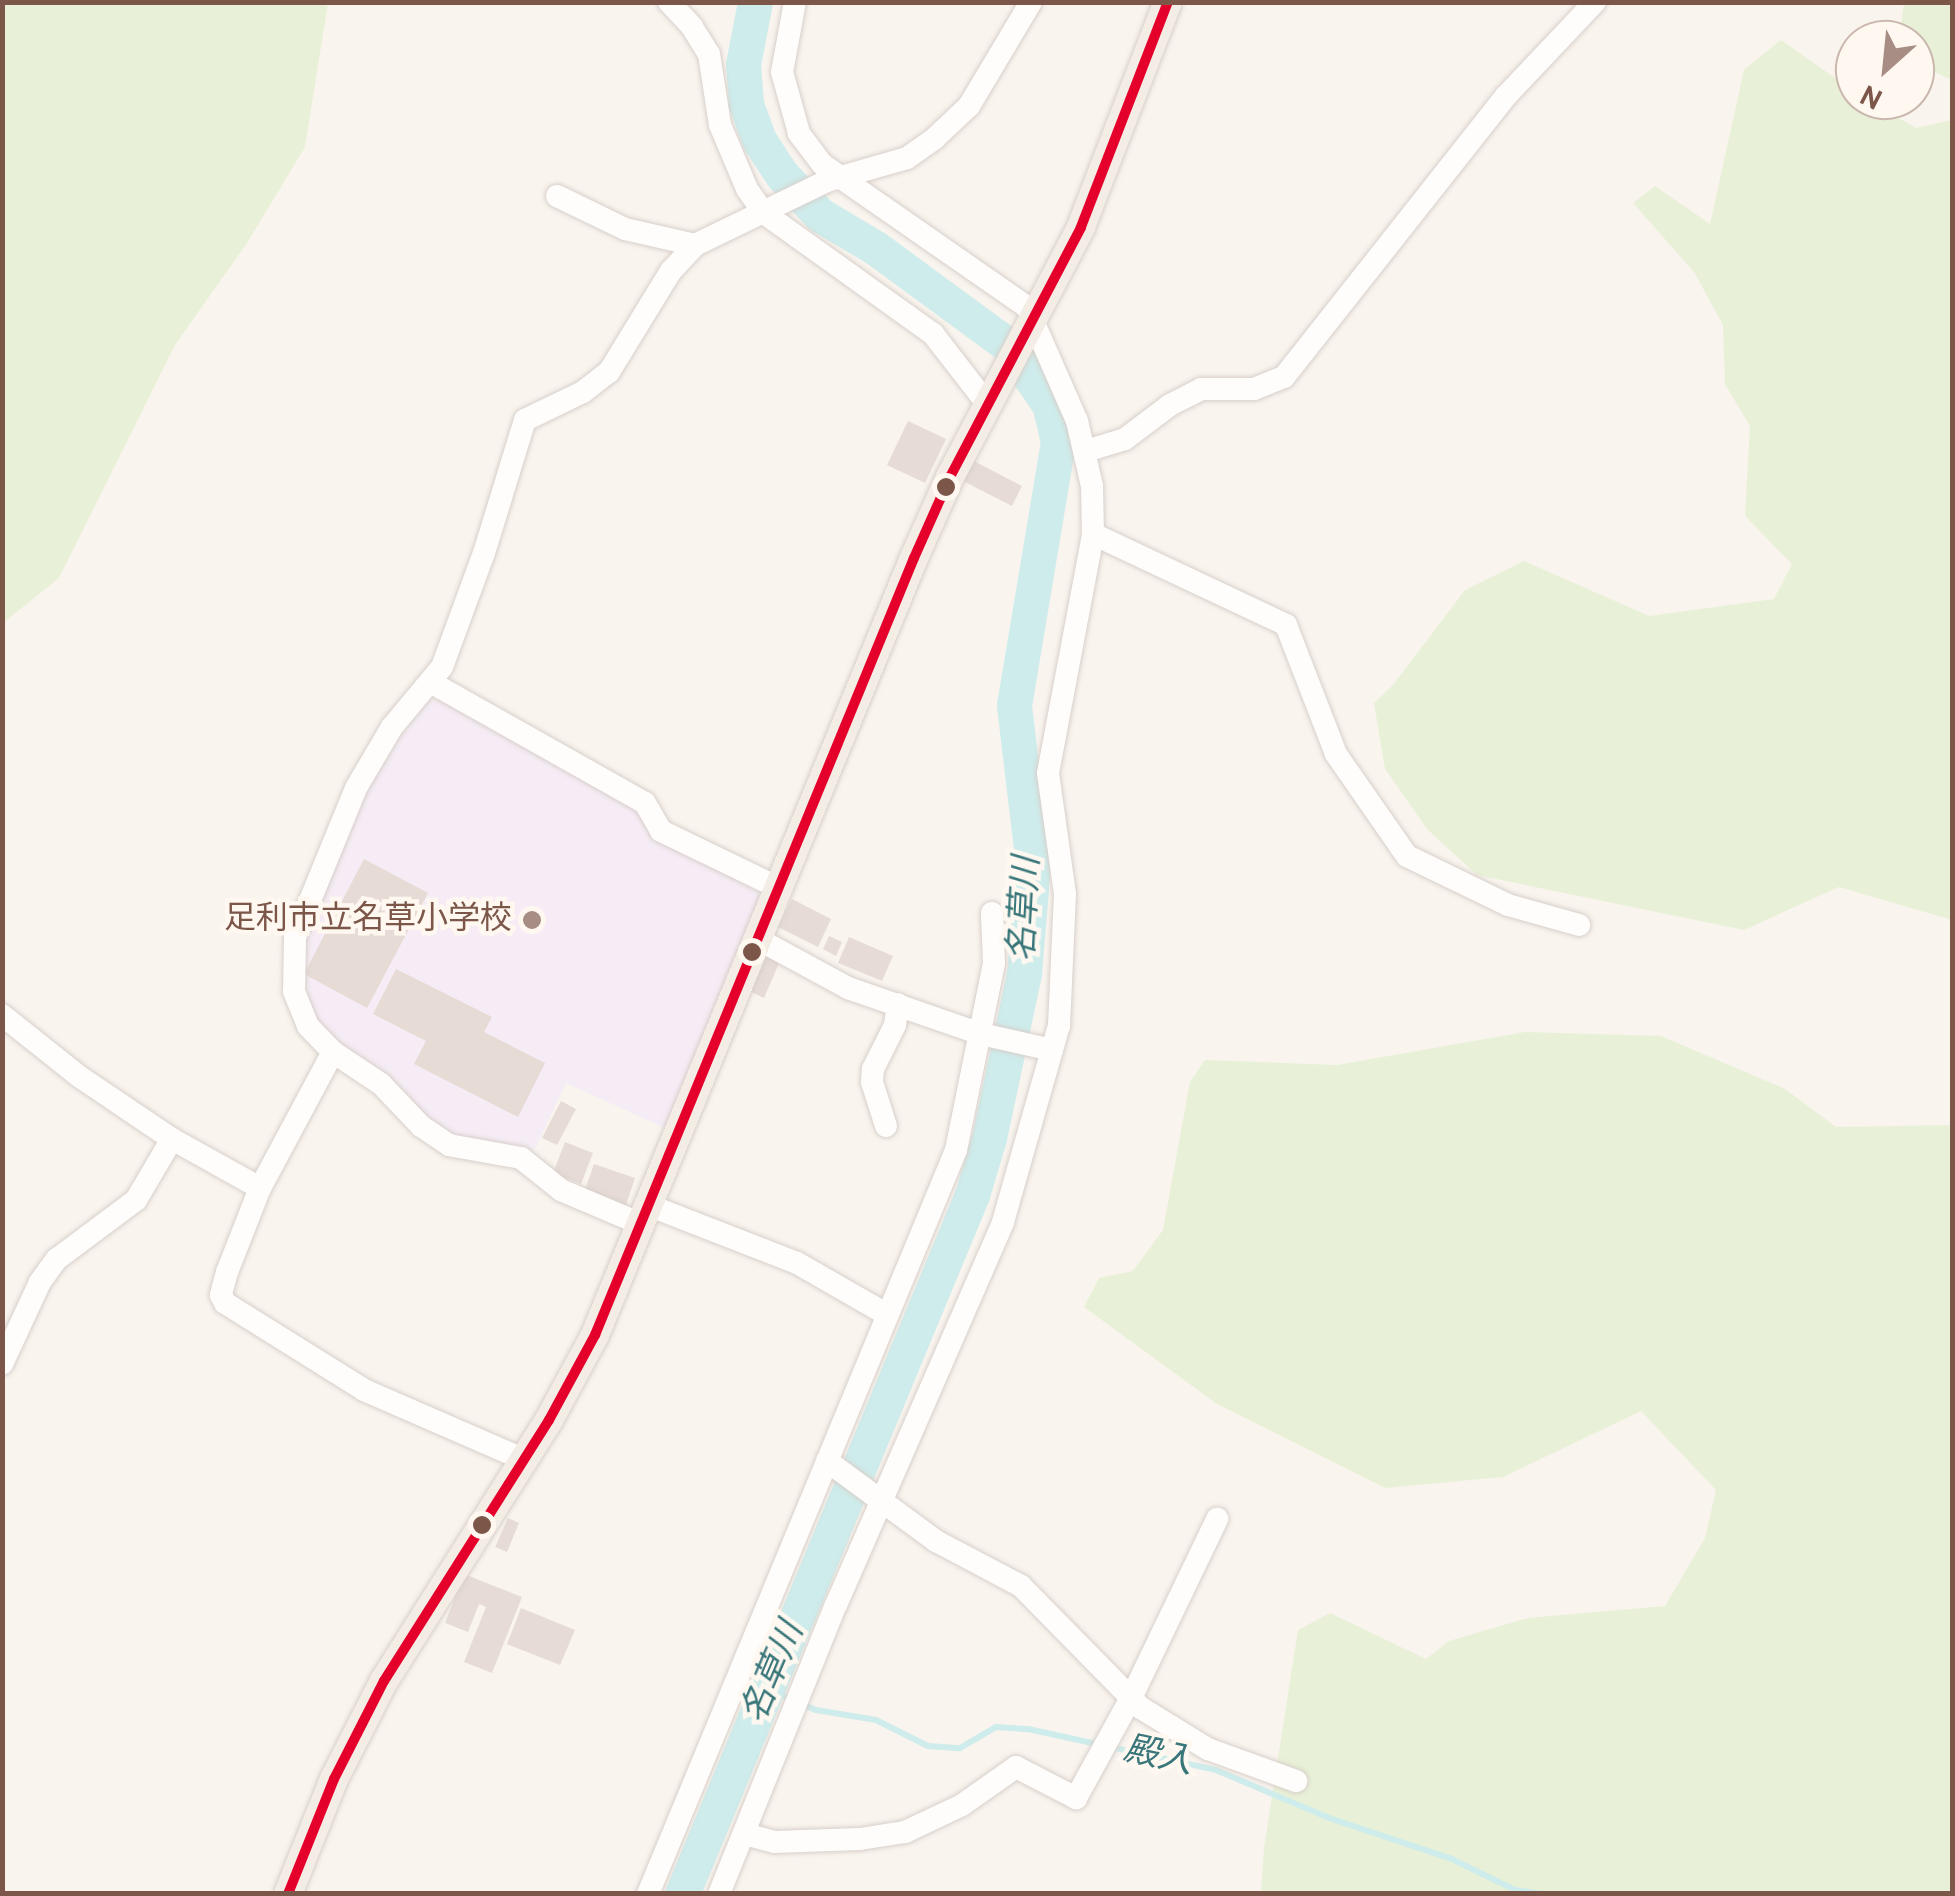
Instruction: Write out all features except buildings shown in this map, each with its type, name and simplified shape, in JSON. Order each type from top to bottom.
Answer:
[{"type":"main road","points":[[288,1894],[334,1779],[384,1682],[438,1590],[525,1460],[589,1347],[932,514],[1107,168],[1168,2]]},
{"type":"street","points":[[669,2],[692,27],[708,54],[720,124],[747,189],[933,334],[990,399]]},
{"type":"street","points":[[718,1894],[879,1497],[1003,1222],[1063,994],[1064,894],[1048,773],[1093,534],[1092,486],[1086,451],[1064,384],[1014,296],[833,179],[791,114],[782,72],[796,2]]},
{"type":"street","points":[[886,1314],[798,1263],[560,1190],[521,1158],[449,1146],[422,1126],[381,1084],[333,1052],[298,1008],[291,964],[295,937],[356,788],[392,727],[432,683],[484,553],[525,420],[583,392],[610,372],[671,270],[695,245],[833,179],[908,158],[958,119],[1030,2]]},
{"type":"street","points":[[1086,451],[1125,438],[1170,405],[1200,389],[1254,389],[1284,377],[1506,96],[1595,2]]},
{"type":"street","points":[[557,196],[625,229],[695,245]]},
{"type":"street","points":[[1093,534],[1286,625],[1336,754],[1407,856],[1508,904],[1579,925]]},
{"type":"street","points":[[432,683],[646,803],[661,831],[777,887]]},
{"type":"street","points":[[648,1894],[833,1464],[886,1314],[956,1150],[986,1035],[994,963],[992,913]]},
{"type":"street","points":[[756,938],[848,988],[986,1035],[1048,1050]]},
{"type":"street","points":[[886,1126],[872,1082],[873,1069],[895,1025],[898,1004]]},
{"type":"street","points":[[2,1015],[80,1077],[172,1139],[260,1188]]},
{"type":"street","points":[[333,1052],[260,1188],[227,1272],[224,1302],[364,1390],[525,1460]]},
{"type":"street","points":[[2,1364],[40,1282],[57,1258],[130,1206],[172,1139]]},
{"type":"street","points":[[833,1464],[936,1541],[1021,1586],[1131,1698],[1208,1750],[1296,1781]]},
{"type":"street","points":[[745,1834],[776,1842],[860,1839],[904,1832],[962,1805],[1016,1767],[1076,1798],[1131,1698],[1217,1520]]},
{"type":"shaded area","name":"足利市立名草小学校","points":[[443,699],[639,810],[655,838],[757,891],[762,899],[669,1130],[566,1083],[534,1151],[453,1139],[332,1043],[305,1005],[302,941],[365,793],[423,702]]},
{"type":"green space","points":[[3,2],[328,3],[305,147],[247,243],[175,345],[59,578],[3,623]]},
{"type":"green space","points":[[1904,3],[1952,3],[1952,80],[1935,72],[1935,20],[1902,20]]},
{"type":"green space","points":[[1781,40],[1835,78],[1835,120],[1902,120],[1916,128],[1952,120],[1952,920],[1839,887],[1744,930],[1477,875],[1428,830],[1385,769],[1374,703],[1393,685],[1465,590],[1524,561],[1649,616],[1774,599],[1792,564],[1745,516],[1750,426],[1725,384],[1723,325],[1694,272],[1633,203],[1655,186],[1710,224],[1744,70]]},
{"type":"green space","points":[[1525,1032],[1661,1036],[1785,1089],[1836,1127],[1952,1125],[1952,1893],[1261,1893],[1264,1848],[1298,1630],[1330,1613],[1426,1659],[1449,1641],[1528,1618],[1665,1606],[1705,1538],[1716,1490],[1641,1411],[1503,1477],[1385,1488],[1217,1404],[1084,1307],[1099,1278],[1133,1271],[1163,1230],[1190,1082],[1205,1060],[1337,1065]]},
{"type":"waterway","name":"名草川","points":[[682,1894],[972,1195],[989,1138],[1024,974],[1033,865],[1014,705],[1058,442],[1050,406],[1009,346],[874,247],[820,215],[782,175],[759,140],[746,104],[743,64],[755,2]]},
{"type":"waterway","name":"殿入","points":[[769,1690],[816,1710],[876,1720],[928,1746],[960,1748],[996,1727],[1028,1729],[1216,1770],[1329,1818],[1452,1859],[1515,1890],[1542,1894]]},
{"type":"transit line","points":[[288,1894],[334,1779],[384,1681],[549,1420],[595,1335],[914,558],[950,477],[1081,227],[1168,2]]},
{"type":"place","name":"足利市立名草小学校","points":[[532,920]]}]
